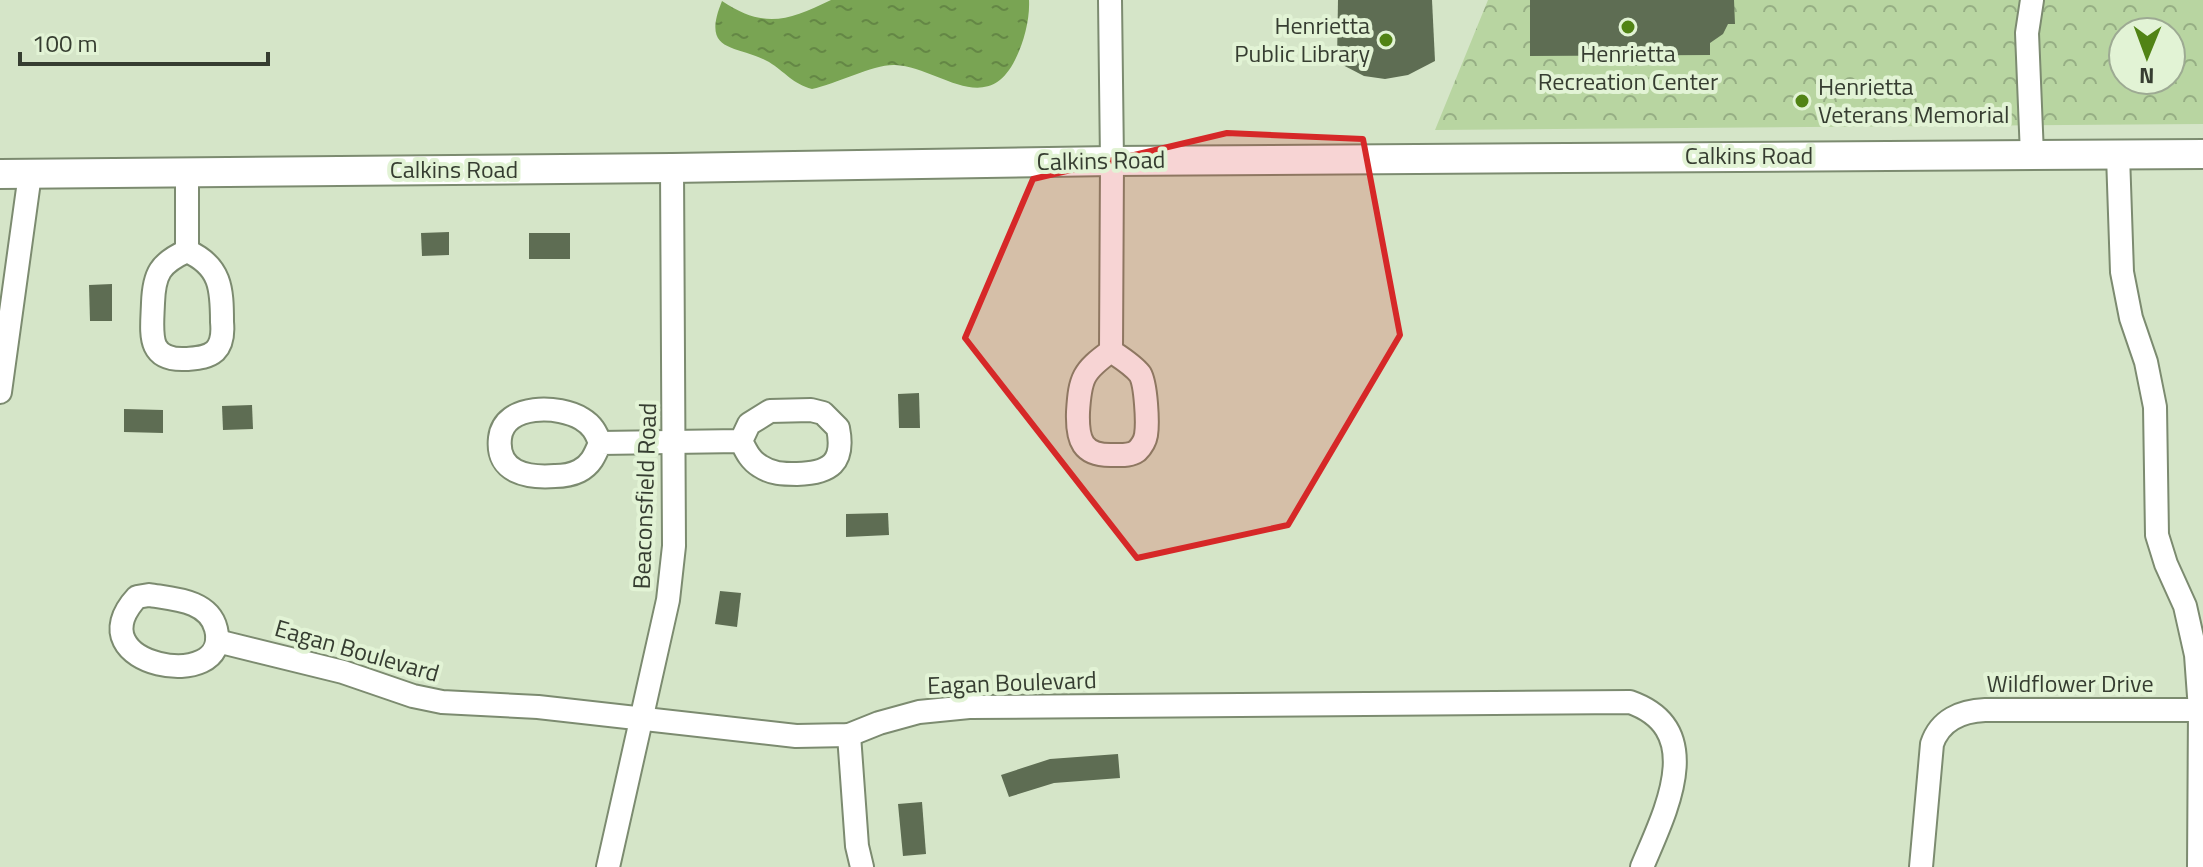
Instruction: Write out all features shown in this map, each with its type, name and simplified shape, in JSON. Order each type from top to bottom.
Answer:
[{"type":"main road","name":"Calkins Road","points":[[0,174],[1112,161],[2203,154]]},
{"type":"street","points":[[1110,0],[1111,351]]},
{"type":"street","points":[[2032,0],[2027,33],[2032,155]]},
{"type":"street","points":[[2118,155],[2122,272],[2155,407],[2157,535],[2185,606],[2196,655],[2202,710],[2199,867]]},
{"type":"street","name":"Beaconsfield Road","points":[[608,867],[668,600],[674,546],[672,168]]},
{"type":"street","points":[[187,171],[187,251]]},
{"type":"street","points":[[0,392],[30,174]]},
{"type":"street","points":[[187,251],[198,256],[217,278],[222,290],[223,336],[217,350],[206,357],[169,358],[157,350],[152,339],[154,287],[159,270],[171,258],[187,251]]},
{"type":"street","points":[[1111,351],[1139,373],[1144,384],[1146,437],[1132,454],[1097,456],[1081,441],[1077,428],[1079,385],[1086,371],[1111,351]]},
{"type":"street","points":[[600,443],[741,441]]},
{"type":"street","name":"Eagan Boulevard","points":[[217,641],[343,672],[413,696],[442,702],[538,707],[796,736],[849,735],[919,712],[969,707],[1630,702],[1659,718],[1669,731],[1675,762],[1666,809],[1642,867]]},
{"type":"street","name":"Wildflower Drive","points":[[1921,867],[1932,744],[1940,728],[1961,713],[1985,710],[2202,710]]},
{"type":"street","points":[[849,735],[857,846],[862,867]]},
{"type":"highlighted area","points":[[1227,133],[1363,139],[1400,335],[1288,525],[1137,558],[965,338],[1033,179]]},
{"type":"green space","points":[[1488,0],[2203,0],[2203,124],[1435,130]]},
{"type":"water","points":[[831,0],[1029,0],[1029,7],[1026,30],[1015,60],[1003,77],[990,86],[976,88],[895,65],[812,89],[794,81],[769,62],[725,45],[716,31],[716,18],[722,1],[751,16],[776,19],[802,13]]},
{"type":"building","name":"Henrietta Public Library","points":[[1338,0],[1432,0],[1435,61],[1408,75],[1385,79],[1364,76],[1337,62]]},
{"type":"building","name":"Henrietta Recreation Center","points":[[1530,0],[1734,0],[1735,24],[1728,24],[1723,34],[1710,43],[1710,55],[1530,56]]},
{"type":"building","points":[[449,232],[449,255],[422,256],[421,233]]},
{"type":"building","points":[[529,233],[570,233],[570,259],[529,259]]},
{"type":"building","points":[[112,284],[112,321],[90,321],[89,285]]},
{"type":"building","points":[[919,393],[920,428],[899,428],[898,394]]},
{"type":"building","points":[[252,405],[253,429],[223,430],[222,406]]},
{"type":"building","points":[[124,409],[163,410],[163,433],[124,432]]},
{"type":"building","points":[[888,513],[889,535],[846,537],[846,514]]},
{"type":"building","points":[[720,591],[741,593],[737,627],[715,624]]},
{"type":"building","points":[[1118,754],[1120,778],[1054,783],[1009,797],[1001,775],[1050,759]]},
{"type":"building","points":[[922,802],[926,854],[903,856],[898,804]]},
{"type":"place","name":"Henrietta Recreation Center","points":[[1628,27]]},
{"type":"place","name":"Henrietta Public Library","points":[[1386,40]]},
{"type":"place","name":"Henrietta Veterans Memorial","points":[[1802,101]]}]
